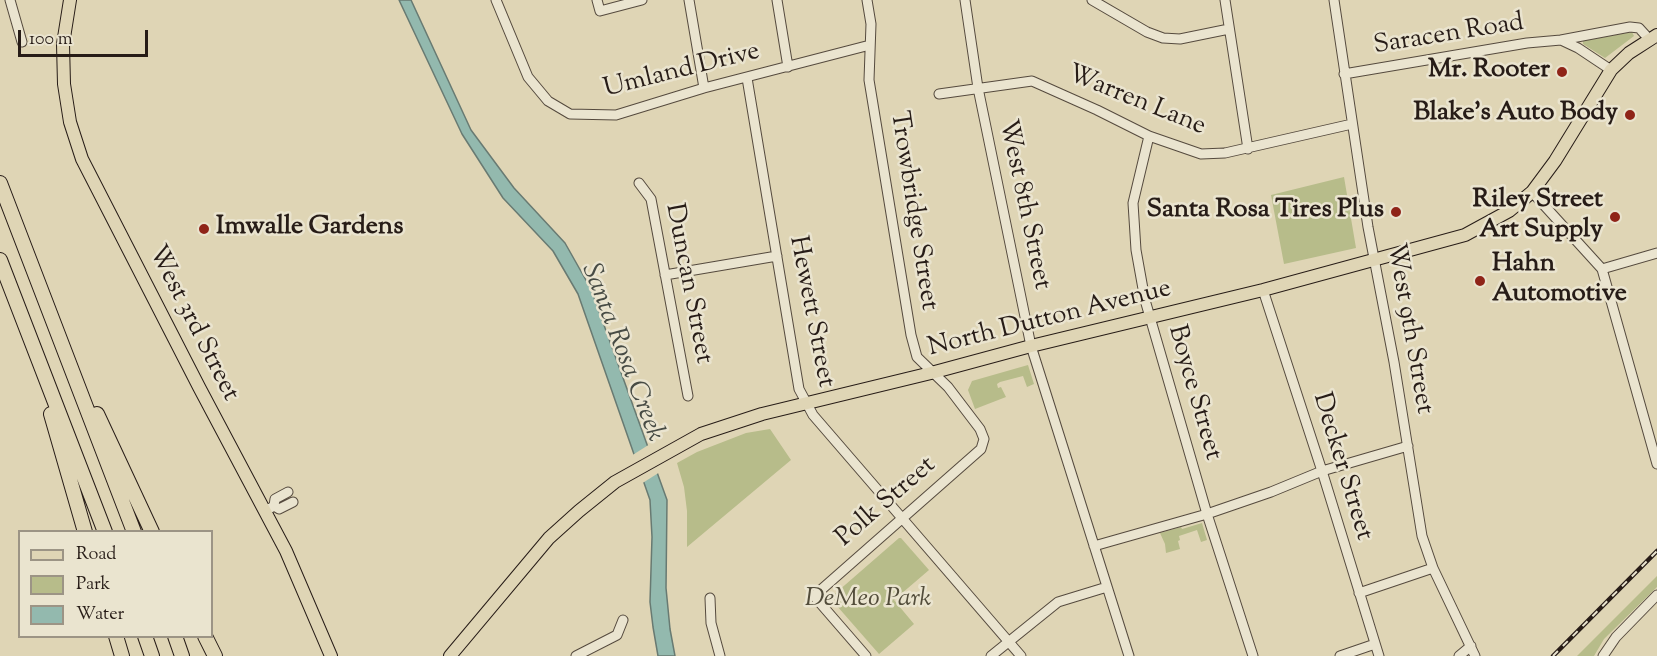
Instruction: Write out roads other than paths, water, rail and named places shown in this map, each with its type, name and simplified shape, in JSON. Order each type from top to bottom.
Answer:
[{"type":"highway","points":[[0,183],[135,530]]},
{"type":"highway","points":[[0,260],[105,530]]},
{"type":"highway","points":[[65,350],[105,429],[152,530]]},
{"type":"highway","points":[[37,356],[51,415],[85,530]]},
{"type":"highway","points":[[117,638],[122,656]]},
{"type":"highway","points":[[146,638],[152,656]]},
{"type":"highway","points":[[176,638],[182,656]]},
{"type":"highway","points":[[206,638],[215,656]]},
{"type":"main road","name":"West 3rd Street","points":[[70,0],[63,44],[64,84],[70,122],[80,153],[194,377],[270,508],[331,656]]},
{"type":"main road","name":"North Dutton Avenue","points":[[450,656],[549,538],[615,482],[701,434],[807,404],[1031,346],[1263,290],[1465,235],[1509,211],[1532,192],[1555,161],[1611,70],[1629,52],[1653,37]]},
{"type":"street","points":[[10,0],[22,42]]},
{"type":"street","name":"Umland Drive","points":[[496,0],[528,77],[548,100],[570,114],[616,115],[704,88],[870,45]]},
{"type":"street","points":[[597,0],[600,11],[642,0]]},
{"type":"street","points":[[690,0],[704,88]]},
{"type":"street","points":[[777,0],[788,67]]},
{"type":"street","name":"Trowbridge Street","points":[[867,0],[872,24],[869,80],[916,357],[948,387],[980,429],[984,439]]},
{"type":"street","name":"West 8th Street","points":[[965,0],[978,88],[1031,346],[1129,656]]},
{"type":"street","points":[[1092,0],[1147,32],[1162,38],[1180,39],[1229,29]]},
{"type":"street","points":[[1225,0],[1248,149]]},
{"type":"street","name":"West 9th Street","points":[[1334,0],[1374,261],[1394,362],[1422,536],[1433,568],[1475,656]]},
{"type":"street","name":"Saracen Road","points":[[1344,74],[1630,27],[1639,28],[1653,37]]},
{"type":"street","name":"Saracen Road","points":[[1561,40],[1578,48],[1611,70]]},
{"type":"street","name":"Hewett Street","points":[[747,78],[799,389],[813,415],[1021,656]]},
{"type":"street","name":"Warren Lane","points":[[939,94],[1032,81],[1149,136],[1201,154],[1248,149],[1352,124]]},
{"type":"street","name":"Boyce Street","points":[[1149,136],[1133,203],[1136,250],[1149,317],[1207,514],[1253,656]]},
{"type":"street","name":"Duncan Street","points":[[639,183],[651,199],[688,396]]},
{"type":"street","points":[[1532,192],[1602,269],[1657,464]]},
{"type":"street","points":[[1602,269],[1657,253]]},
{"type":"street","points":[[665,275],[777,256]]},
{"type":"street","name":"Decker Street","points":[[1263,290],[1379,656]]},
{"type":"street","name":"Polk Street","points":[[866,656],[814,596],[981,449],[984,439]]},
{"type":"street","points":[[1094,546],[1207,514],[1271,492],[1322,471],[1408,446]]},
{"type":"street","points":[[288,492],[275,499],[270,508],[279,509],[293,502]]},
{"type":"street","points":[[1359,593],[1433,568]]},
{"type":"street","points":[[991,656],[1058,602],[1107,587]]},
{"type":"street","points":[[1603,656],[1616,637],[1657,595]]},
{"type":"street","points":[[710,598],[711,623],[720,656]]},
{"type":"street","points":[[576,656],[617,635],[623,620]]},
{"type":"street","points":[[1340,656],[1375,644]]},
{"type":"street","points":[[1459,656],[1471,646]]},
{"type":"water","points":[[399,0],[411,0],[471,130],[514,188],[565,243],[591,289],[667,500],[666,588],[675,656],[658,656],[650,602],[652,537],[650,500],[578,294],[553,251],[503,198],[462,134]]},
{"type":"railway","points":[[1553,656],[1657,551]]},
{"type":"place","name":"Mr. Rooter","points":[[1562,72]]},
{"type":"place","name":"Blake's Auto Body","points":[[1630,115]]},
{"type":"place","name":"Santa Rosa Tires Plus","points":[[1396,212]]},
{"type":"place","name":"Riley Street Art Supply","points":[[1615,217]]},
{"type":"place","name":"Imwalle Gardens","points":[[204,229]]},
{"type":"place","name":"Hahn Automotive","points":[[1480,281]]},
{"type":"water label","name":"Santa Rosa Creek","points":[[621,353]]},
{"type":"park label","name":"DeMeo Park","points":[[868,601]]}]
